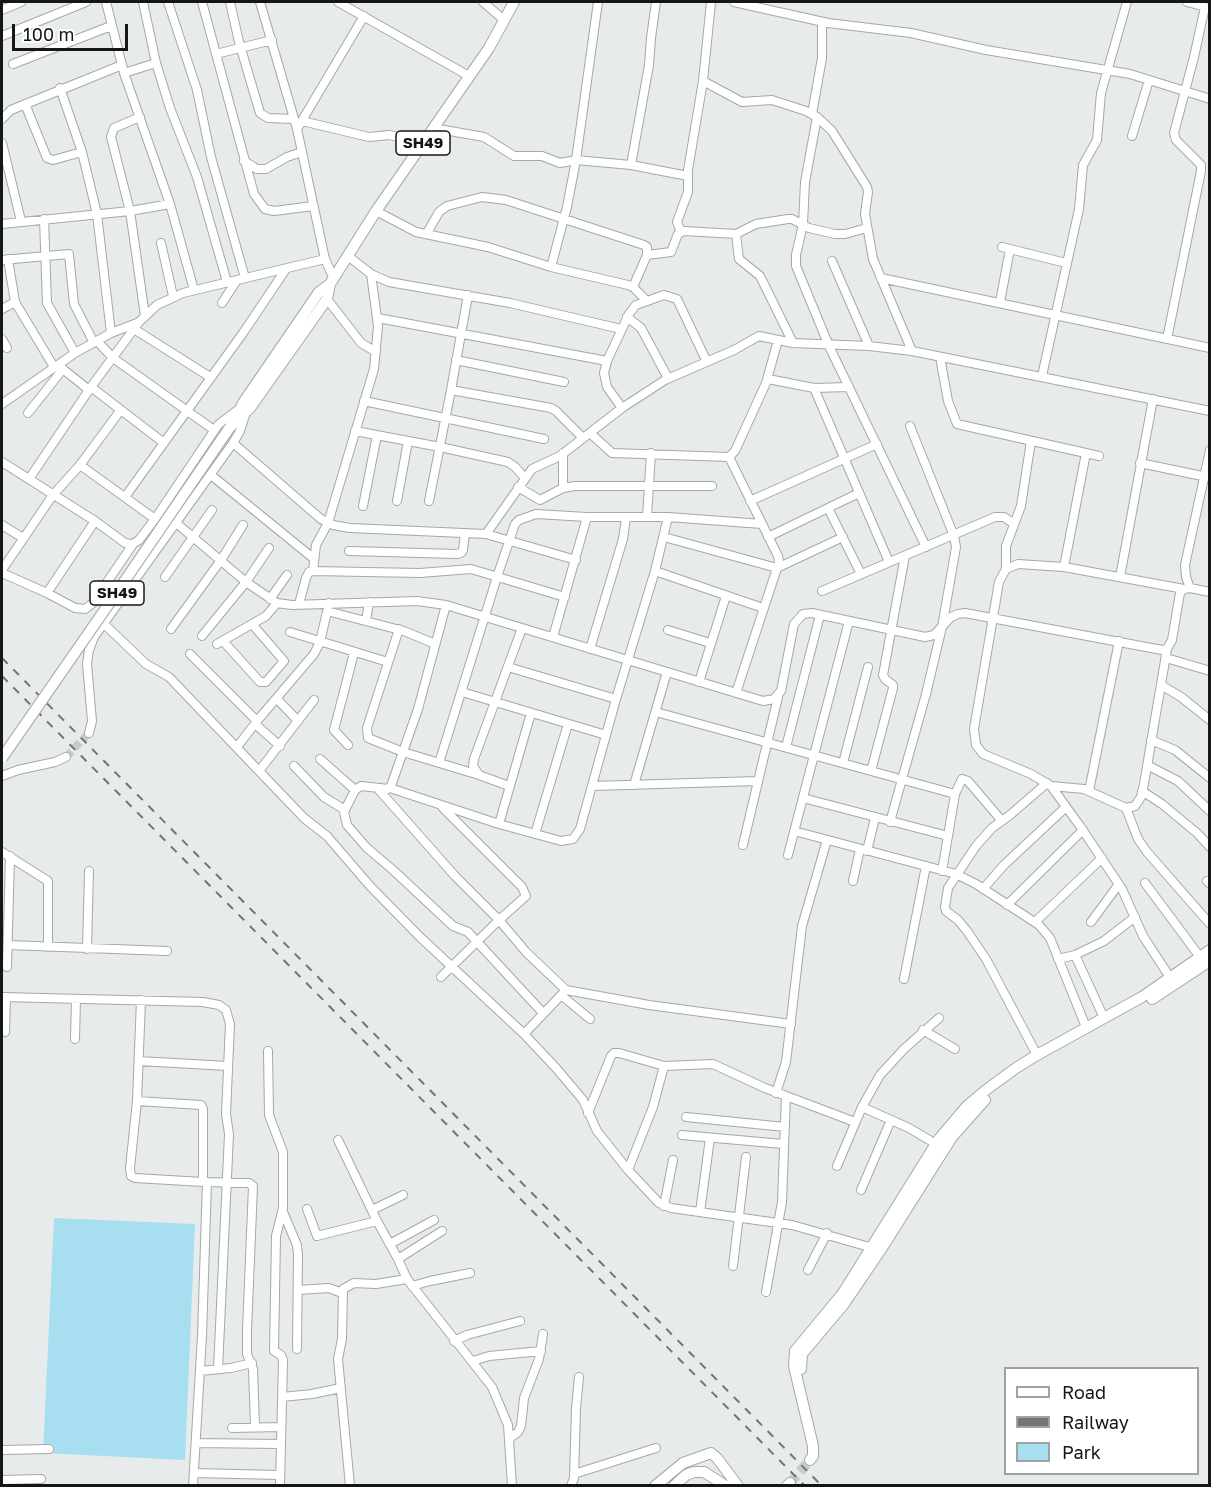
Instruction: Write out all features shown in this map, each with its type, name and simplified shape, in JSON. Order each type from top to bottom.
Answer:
[{"type":"main road","name":"SH49","points":[[238,417],[327,298],[332,282],[376,211],[489,48],[514,2]]},
{"type":"main road","name":"SH49","points":[[2,758],[238,417],[319,292],[332,282]]},
{"type":"main road","points":[[1205,959],[1037,1054],[969,1104],[936,1144],[843,1293],[799,1345],[794,1356],[794,1366],[813,1446],[812,1462],[819,1452],[819,1440],[800,1364],[802,1354],[850,1295],[954,1133],[983,1101],[1031,1066],[1143,1005],[1205,959],[1209,950]]},
{"type":"main road","points":[[655,1485],[683,1463],[711,1454],[717,1458],[738,1485]]},
{"type":"main road","points":[[674,1485],[686,1475],[694,1472],[704,1473],[722,1485]]},
{"type":"street","points":[[2,10],[21,2]]},
{"type":"street","points":[[2,36],[86,2]]},
{"type":"street","points":[[106,2],[123,69],[170,204],[194,290]]},
{"type":"street","points":[[143,2],[156,63],[170,108],[197,177],[227,282]]},
{"type":"street","points":[[168,2],[196,90],[241,279]]},
{"type":"street","points":[[201,2],[254,194],[265,209],[284,211],[313,206]]},
{"type":"street","points":[[230,2],[260,113],[268,118],[298,120],[369,137],[389,135],[423,143]]},
{"type":"street","points":[[260,2],[298,120],[297,129],[313,206],[332,282]]},
{"type":"street","points":[[338,2],[469,75]]},
{"type":"street","points":[[355,11],[359,2]]},
{"type":"street","points":[[483,2],[504,20]]},
{"type":"street","points":[[551,267],[576,160],[598,2]]},
{"type":"street","points":[[631,165],[649,65],[656,2]]},
{"type":"street","points":[[647,255],[671,252],[681,232],[677,222],[687,197],[711,2]]},
{"type":"street","points":[[734,2],[822,22],[911,33],[993,51],[1107,70],[1149,80],[1209,99]]},
{"type":"street","points":[[1042,376],[1079,209],[1083,165],[1097,140],[1100,100],[1127,2]]},
{"type":"street","points":[[1167,339],[1201,171],[1197,161],[1174,136],[1207,7],[1187,2]]},
{"type":"street","points":[[298,120],[364,16]]},
{"type":"street","points":[[822,22],[822,58],[796,266],[829,346],[926,547]]},
{"type":"street","points":[[13,64],[111,26]]},
{"type":"street","points":[[216,54],[272,40]]},
{"type":"street","points":[[2,118],[10,110],[60,88],[123,69],[156,63]]},
{"type":"street","points":[[1132,136],[1149,80]]},
{"type":"street","points":[[703,81],[737,100],[747,102],[772,100],[815,116],[832,132],[867,187],[865,214],[873,259],[912,351]]},
{"type":"street","points":[[60,88],[82,152],[97,214],[111,333]]},
{"type":"street","points":[[26,104],[50,160],[82,152]]},
{"type":"street","points":[[140,117],[114,128],[111,137],[130,211],[139,322],[210,377]]},
{"type":"street","points":[[433,128],[484,137],[514,156],[542,156],[560,163],[576,160],[631,165],[688,176]]},
{"type":"street","points":[[2,143],[21,221]]},
{"type":"street","points":[[244,161],[257,169],[266,169],[287,157],[302,152]]},
{"type":"street","points":[[427,233],[442,209],[483,196],[506,200],[644,244],[647,247],[647,255],[633,287]]},
{"type":"street","points":[[2,224],[130,211],[170,204]]},
{"type":"street","points":[[376,211],[408,229],[488,247],[551,267],[633,287],[646,300]]},
{"type":"street","points":[[44,219],[47,303],[75,353]]},
{"type":"street","points":[[681,232],[736,234],[761,222],[792,219],[840,234],[867,228]]},
{"type":"street","points":[[736,234],[739,260],[760,276],[793,343]]},
{"type":"street","points":[[161,243],[173,296]]},
{"type":"street","points":[[1000,302],[1006,248],[1066,263]]},
{"type":"street","points":[[164,443],[58,367],[15,302],[5,260],[69,254],[74,304],[96,342],[112,358],[214,430]]},
{"type":"street","points":[[348,256],[371,274],[389,282],[510,303],[621,329]]},
{"type":"street","points":[[29,479],[112,358],[139,322],[157,305],[173,296],[194,290],[325,259]]},
{"type":"street","points":[[832,261],[869,346]]},
{"type":"street","points":[[124,497],[243,333],[286,269]]},
{"type":"street","points":[[313,571],[316,545],[328,523],[374,369],[378,318],[371,274]]},
{"type":"street","points":[[881,278],[1209,348]]},
{"type":"street","points":[[222,303],[241,279]]},
{"type":"street","points":[[429,501],[452,390],[468,295]]},
{"type":"street","points":[[622,408],[607,387],[605,380],[607,361],[632,308],[646,300],[668,295],[677,298],[706,360]]},
{"type":"street","points":[[327,298],[361,343],[376,352]]},
{"type":"street","points":[[2,309],[15,302]]},
{"type":"street","points":[[627,317],[641,328],[668,378]]},
{"type":"street","points":[[378,318],[607,361]]},
{"type":"street","points":[[2,390],[4,402],[58,367],[75,353],[111,333],[139,322]]},
{"type":"street","points":[[486,534],[518,487],[538,465],[563,453],[622,408],[668,378],[734,350],[755,337],[765,336],[793,343],[869,346],[912,351],[1209,411]]},
{"type":"street","points":[[2,339],[7,348]]},
{"type":"street","points":[[452,390],[551,408],[612,453],[729,457],[735,451],[768,379],[778,340]]},
{"type":"street","points":[[940,357],[948,401],[957,423],[1099,456]]},
{"type":"street","points":[[456,360],[564,382]]},
{"type":"street","points":[[28,413],[58,367]]},
{"type":"street","points":[[768,379],[814,388],[849,387]]},
{"type":"street","points":[[814,388],[889,562]]},
{"type":"street","points":[[1120,577],[1153,399]]},
{"type":"street","points":[[364,401],[544,439]]},
{"type":"street","points":[[89,733],[92,709],[87,677],[91,644],[103,623],[211,475],[240,431],[238,417],[227,417],[214,430],[155,519],[139,540],[133,544],[89,607],[75,608],[2,572],[53,495],[81,465],[120,411]]},
{"type":"street","points":[[890,822],[926,694],[942,627],[956,547],[954,536],[910,426]]},
{"type":"street","points":[[355,432],[508,462],[515,466],[525,478]]},
{"type":"street","points":[[363,507],[377,435]]},
{"type":"street","points":[[397,501],[408,441]]},
{"type":"street","points":[[1031,441],[1022,500],[1006,546],[1006,569],[999,582],[974,729],[974,738],[983,754],[1049,784],[1089,791],[1126,808],[1135,806],[1142,791],[1179,593],[1187,589]]},
{"type":"street","points":[[233,443],[328,523],[350,528],[486,534],[576,560]]},
{"type":"street","points":[[750,501],[877,444]]},
{"type":"street","points":[[1187,589],[1185,565],[1207,477],[1209,450]]},
{"type":"street","points":[[563,453],[563,488]]},
{"type":"street","points":[[648,517],[651,453]]},
{"type":"street","points":[[1064,567],[1086,453]]},
{"type":"street","points":[[729,457],[778,556],[777,568],[736,693]]},
{"type":"street","points":[[2,462],[95,521],[125,543],[133,544]]},
{"type":"street","points":[[1140,463],[1207,477]]},
{"type":"street","points":[[81,465],[155,519]]},
{"type":"street","points":[[211,475],[314,558]]},
{"type":"street","points":[[518,487],[540,500],[563,488],[574,486],[712,486]]},
{"type":"street","points":[[768,537],[859,493]]},
{"type":"street","points":[[828,508],[861,574]]},
{"type":"street","points":[[165,577],[212,510]]},
{"type":"street","points":[[439,763],[497,577],[519,520],[530,515],[668,517],[762,524]]},
{"type":"street","points":[[822,591],[1000,515],[1014,524]]},
{"type":"street","points":[[553,636],[587,517]]},
{"type":"street","points":[[543,1012],[468,932],[453,926],[367,848],[347,825],[344,817],[345,810],[355,790],[361,786],[390,788],[499,825],[561,841],[573,838],[580,829],[655,571],[668,517]]},
{"type":"street","points":[[590,649],[623,539],[626,518]]},
{"type":"street","points":[[47,593],[95,521]]},
{"type":"street","points":[[176,522],[246,582],[274,601],[328,607],[369,602],[417,601],[446,605],[763,701],[778,697]]},
{"type":"street","points":[[2,525],[23,538]]},
{"type":"street","points":[[171,629],[221,560],[243,525]]},
{"type":"street","points":[[349,551],[457,554],[463,550],[465,533]]},
{"type":"street","points":[[664,537],[777,568],[843,537]]},
{"type":"street","points":[[202,636],[246,582],[269,548]]},
{"type":"street","points":[[871,771],[893,688],[883,675],[905,556]]},
{"type":"street","points":[[1006,569],[1018,564],[1064,567],[1209,592]]},
{"type":"street","points":[[299,604],[306,578],[309,572],[313,571],[420,573],[471,569],[565,597]]},
{"type":"street","points":[[655,571],[763,608]]},
{"type":"street","points":[[252,624],[284,661],[266,682],[260,682],[220,642],[266,616],[287,575]]},
{"type":"street","points":[[699,682],[726,596]]},
{"type":"street","points":[[366,621],[369,602]]},
{"type":"street","points":[[390,788],[403,753],[446,605]]},
{"type":"street","points":[[237,747],[314,654],[320,642],[328,607]]},
{"type":"street","points":[[328,607],[366,621],[399,629],[435,644]]},
{"type":"street","points":[[743,845],[796,620],[802,614],[812,613],[925,637],[934,634],[951,617],[958,614],[993,618],[1158,650],[1209,670]]},
{"type":"street","points":[[786,747],[820,615]]},
{"type":"street","points":[[788,855],[849,621]]},
{"type":"street","points":[[103,623],[146,664],[169,676],[308,821],[327,836],[370,886],[524,1034],[580,1096],[597,1131],[628,1170],[664,1206],[778,1222],[827,1233],[873,1248]]},
{"type":"street","points":[[478,775],[473,766],[474,759],[522,628]]},
{"type":"street","points":[[399,629],[366,734],[368,738],[403,753],[509,786]]},
{"type":"street","points":[[668,630],[710,643]]},
{"type":"street","points":[[290,632],[388,662]]},
{"type":"street","points":[[1089,791],[1119,641]]},
{"type":"street","points":[[348,745],[334,730],[354,652]]},
{"type":"street","points":[[190,654],[280,746]]},
{"type":"street","points":[[508,667],[616,699]]},
{"type":"street","points":[[843,763],[868,667]]},
{"type":"street","points":[[634,785],[668,672]]},
{"type":"street","points":[[1161,685],[1181,697],[1209,720]]},
{"type":"street","points":[[462,692],[606,735]]},
{"type":"street","points":[[277,699],[298,721]]},
{"type":"street","points":[[260,771],[314,700]]},
{"type":"street","points":[[656,711],[955,794]]},
{"type":"street","points":[[499,825],[531,713]]},
{"type":"street","points":[[535,834],[568,724]]},
{"type":"street","points":[[1151,740],[1175,750],[1209,778]]},
{"type":"street","points":[[2,776],[66,757]]},
{"type":"street","points":[[320,759],[355,790]]},
{"type":"street","points":[[1147,765],[1178,781],[1209,811]]},
{"type":"street","points":[[294,766],[324,797],[345,810]]},
{"type":"street","points":[[942,871],[955,794],[960,782],[965,779],[1002,821]]},
{"type":"street","points":[[592,786],[759,781]]},
{"type":"street","points":[[1049,784],[1119,884],[1143,936],[1171,979]]},
{"type":"street","points":[[1037,1054],[986,959],[958,920],[946,911],[948,888],[976,846],[992,828],[1049,784]]},
{"type":"street","points":[[379,788],[455,876],[590,1019]]},
{"type":"street","points":[[1142,791],[1162,804],[1209,846]]},
{"type":"street","points":[[803,798],[948,836]]},
{"type":"street","points":[[441,806],[526,891],[526,896],[441,977]]},
{"type":"street","points":[[983,889],[1004,865],[1066,807]]},
{"type":"street","points":[[1126,808],[1138,838],[1147,852],[1209,924]]},
{"type":"street","points":[[853,881],[875,818]]},
{"type":"street","points":[[1006,905],[1083,830]]},
{"type":"street","points":[[794,831],[956,874],[1035,922],[1048,935],[1086,1027]]},
{"type":"street","points":[[776,1093],[785,1067],[802,926],[827,840]]},
{"type":"street","points":[[6,854],[7,967]]},
{"type":"street","points":[[6,854],[48,881],[48,947]]},
{"type":"street","points":[[1035,922],[1102,858]]},
{"type":"street","points":[[904,979],[926,866]]},
{"type":"street","points":[[87,949],[89,871]]},
{"type":"street","points":[[1145,883],[1205,959]]},
{"type":"street","points":[[1090,922],[1119,884]]},
{"type":"street","points":[[1058,959],[1075,955],[1104,941],[1135,917]]},
{"type":"street","points":[[8,945],[167,951]]},
{"type":"street","points":[[1075,955],[1104,1018]]},
{"type":"street","points":[[524,1034],[564,992]]},
{"type":"street","points":[[564,992],[791,1024]]},
{"type":"street","points":[[5,1032],[4,997],[203,1002],[219,1005],[226,1010],[230,1024],[226,1114],[229,1134],[218,1370]]},
{"type":"street","points":[[75,1039],[76,999]]},
{"type":"street","points":[[141,1000],[131,1176],[249,1183],[253,1186],[247,1354],[252,1363],[255,1427]]},
{"type":"street","points":[[837,1166],[861,1107],[880,1075],[923,1030],[939,1018]]},
{"type":"street","points":[[923,1030],[955,1049]]},
{"type":"street","points":[[268,1051],[269,1115],[283,1152],[283,1212],[276,1236],[274,1351],[283,1357],[280,1485]]},
{"type":"street","points":[[588,1113],[614,1053],[664,1066],[713,1064],[776,1093],[855,1122]]},
{"type":"street","points":[[139,1061],[228,1066]]},
{"type":"street","points":[[628,1170],[653,1107],[664,1066]]},
{"type":"street","points":[[766,1292],[782,1195],[786,1096]]},
{"type":"street","points":[[137,1101],[201,1106],[203,1109],[205,1182],[200,1371],[194,1485]]},
{"type":"street","points":[[861,1107],[909,1128],[936,1144]]},
{"type":"street","points":[[686,1118],[785,1127]]},
{"type":"street","points":[[861,1190],[891,1120]]},
{"type":"street","points":[[681,1135],[783,1144]]},
{"type":"street","points":[[700,1212],[710,1138]]},
{"type":"street","points":[[338,1140],[409,1283],[454,1341],[474,1361],[492,1387],[508,1425],[512,1485]]},
{"type":"street","points":[[733,1266],[746,1157]]},
{"type":"street","points":[[664,1206],[673,1160]]},
{"type":"street","points":[[372,1210],[403,1195]]},
{"type":"street","points":[[307,1209],[317,1236],[377,1221]]},
{"type":"street","points":[[283,1212],[298,1250],[297,1349]]},
{"type":"street","points":[[390,1244],[434,1220]]},
{"type":"street","points":[[399,1259],[442,1231]]},
{"type":"street","points":[[808,1270],[827,1233]]},
{"type":"street","points":[[350,1485],[338,1359],[342,1339],[343,1289],[354,1283],[409,1283],[470,1273]]},
{"type":"street","points":[[298,1290],[329,1288],[342,1293]]},
{"type":"street","points":[[454,1341],[467,1335],[520,1321]]},
{"type":"street","points":[[510,1438],[520,1430],[524,1398],[538,1364],[543,1334]]},
{"type":"street","points":[[474,1361],[489,1356],[541,1351]]},
{"type":"street","points":[[200,1371],[252,1363]]},
{"type":"street","points":[[571,1485],[574,1474],[579,1377]]},
{"type":"street","points":[[282,1397],[341,1388]]},
{"type":"street","points":[[232,1428],[281,1426]]},
{"type":"street","points":[[196,1443],[280,1444]]},
{"type":"street","points":[[574,1474],[625,1460],[656,1448]]},
{"type":"street","points":[[2,1450],[49,1449]]},
{"type":"street","points":[[194,1473],[280,1475]]},
{"type":"street","points":[[2,1480],[41,1479]]},
{"type":"green space","points":[[54,1218],[195,1224],[185,1460],[43,1453]]},
{"type":"tunnel","points":[[66,757],[89,733]]},
{"type":"tunnel","points":[[790,1483],[810,1460]]},
{"type":"railway","points":[[2,658],[822,1486]]},
{"type":"railway","points":[[2,676],[805,1486]]}]
